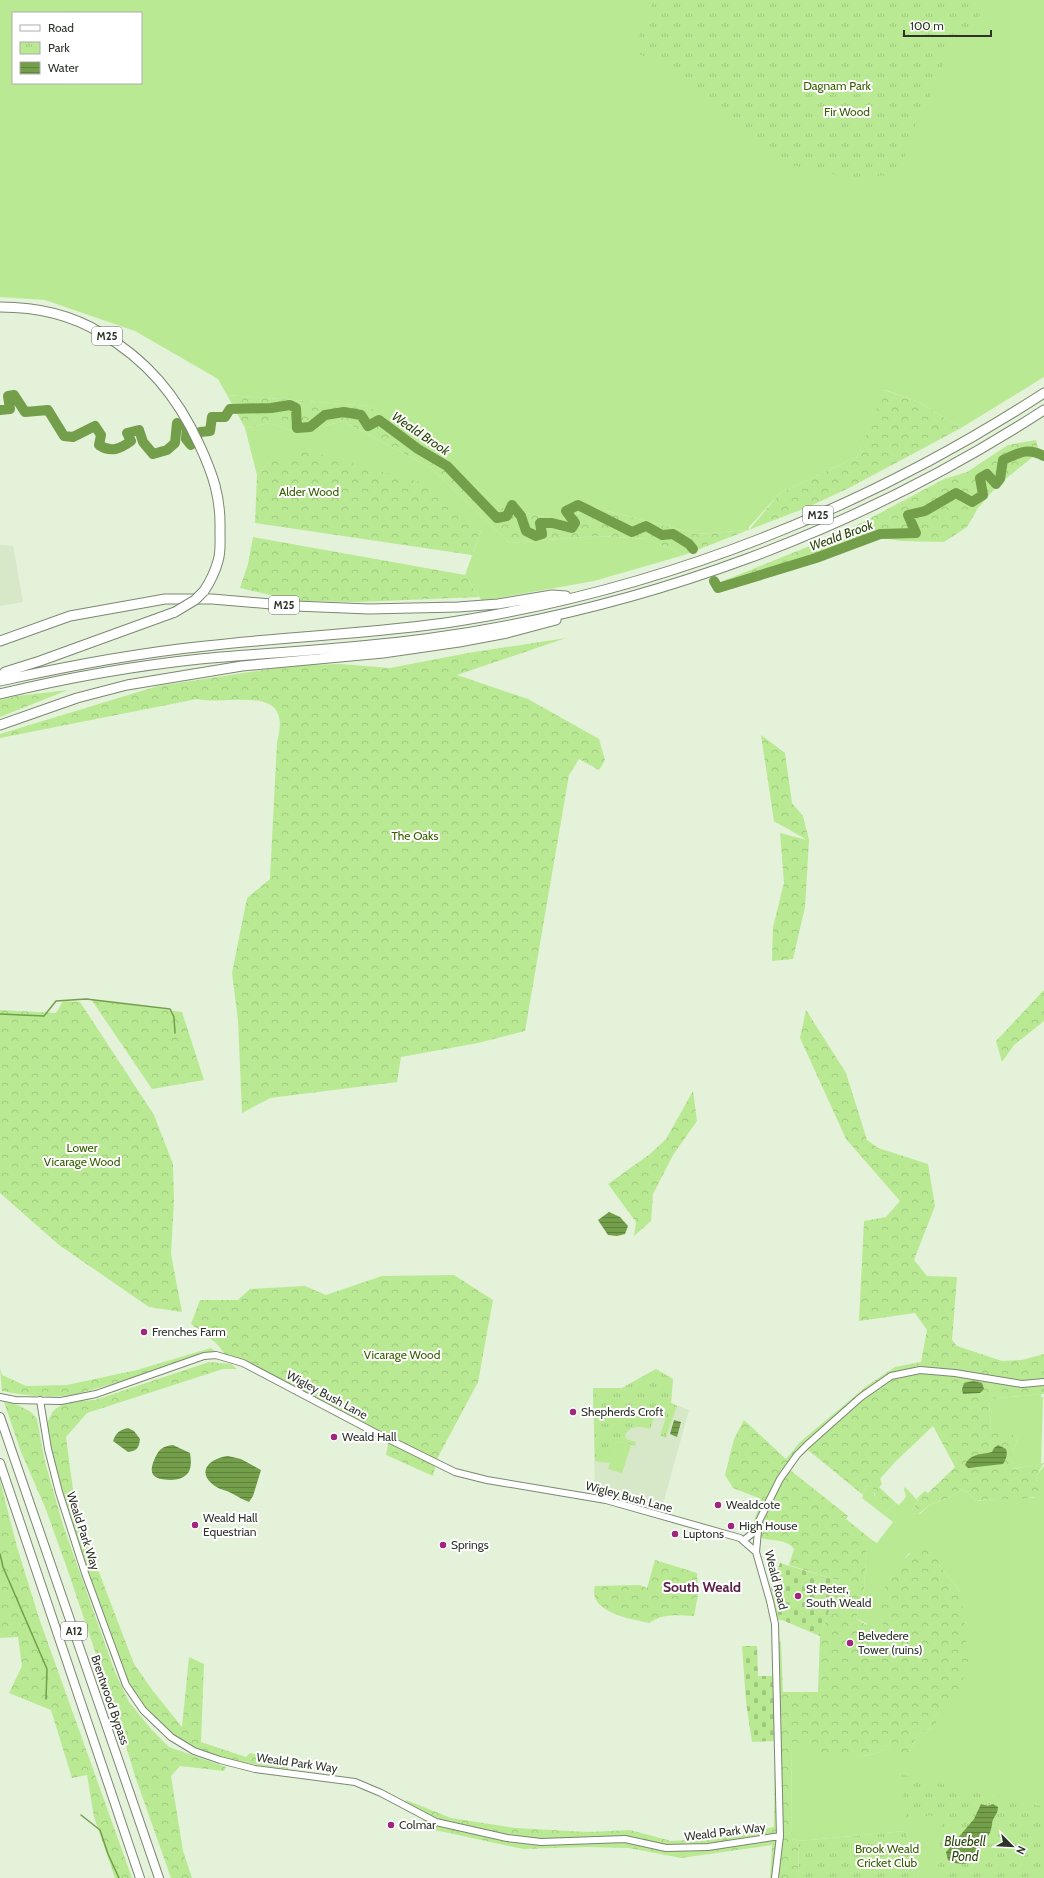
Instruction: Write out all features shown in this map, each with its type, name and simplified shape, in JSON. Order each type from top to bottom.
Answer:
[{"type":"highway","name":"M25","points":[[0,307],[21,307],[60,314],[100,332],[126,348],[147,367],[178,404],[209,465],[220,506],[220,546],[216,567],[204,591],[195,600],[174,612],[5,672],[0,677]]},
{"type":"highway","name":"M25","points":[[0,681],[72,665],[146,653],[216,645],[364,633],[427,626],[520,610],[686,565],[751,542],[809,519],[867,492],[923,464],[991,426],[1044,392]]},
{"type":"highway","name":"M25","points":[[0,694],[66,679],[137,667],[424,639],[517,624],[639,595],[699,576],[808,535],[866,510],[977,451],[1044,410]]},
{"type":"highway","name":"M25","points":[[0,641],[70,616],[165,599],[212,599],[295,606],[369,609],[458,607],[498,604],[552,595],[574,596]]},
{"type":"highway","name":"M25","points":[[126,685],[242,666],[383,653],[459,642],[544,625],[580,610]]},
{"type":"highway","name":"M25","points":[[0,725],[77,698],[147,678],[241,662],[276,653]]},
{"type":"highway","name":"Brentwood Bypass","points":[[0,1417],[159,1878]]},
{"type":"highway","name":"A12","points":[[0,1464],[140,1878]]},
{"type":"street","name":"Wigley Bush Lane","points":[[0,1397],[15,1400],[61,1401],[96,1394],[204,1356],[216,1355],[243,1363],[374,1432],[455,1472],[487,1480],[606,1500],[744,1540],[756,1552]]},
{"type":"street","name":"Weald Road","points":[[775,1878],[780,1836],[775,1624],[756,1552],[759,1521],[780,1479],[797,1455],[861,1397],[891,1376],[920,1370],[955,1373],[1022,1384],[1044,1382]]},
{"type":"street","name":"Weald Park Way","points":[[40,1400],[48,1449],[59,1492],[85,1573],[126,1685],[134,1698],[148,1715],[172,1737],[194,1751],[220,1760],[255,1769],[355,1782],[381,1793],[436,1822],[506,1838],[541,1842],[625,1839],[666,1848],[708,1847],[780,1836]]},
{"type":"street","points":[[744,1540],[758,1530]]},
{"type":"shaded area","points":[[0,545],[13,546],[23,602],[0,606]]},
{"type":"shaded area","points":[[656,1369],[673,1379],[671,1403],[689,1410],[660,1515],[595,1495],[593,1388],[622,1388]]},
{"type":"green space","name":"Fir Wood","points":[[0,0],[1044,0],[1044,377],[961,428],[919,402],[885,390],[857,457],[780,493],[749,527],[749,530],[698,534],[595,508],[559,520],[500,507],[460,475],[439,451],[395,430],[370,406],[227,395],[218,379],[135,331],[45,300],[0,297]]},
{"type":"green space","name":"Dagnam Park","points":[[654,0],[986,0],[976,24],[950,49],[921,117],[908,137],[906,153],[899,175],[847,177],[791,165],[693,86],[633,50]]},
{"type":"green space","points":[[884,390],[919,402],[961,428],[849,488],[808,507],[749,530],[780,493],[857,457]]},
{"type":"green space","points":[[227,395],[370,406],[395,430],[439,451],[460,475],[500,507],[559,520],[595,508],[698,534],[748,530],[684,555],[648,539],[596,536],[510,543],[431,468],[343,421],[300,433],[270,423],[245,428]]},
{"type":"green space","points":[[343,421],[431,468],[510,543],[596,536],[648,539],[684,555],[594,581],[482,601],[465,575],[481,531],[270,460],[257,475],[245,428],[270,423],[300,433]]},
{"type":"green space","points":[[1036,440],[1039,452],[998,485],[978,508],[967,527],[944,542],[902,541],[874,537],[805,564],[731,586],[718,583],[822,541],[865,521],[944,479],[967,472],[1008,445]]},
{"type":"green space","name":"Alder Wood","points":[[308,451],[419,482],[481,531],[472,555],[255,523],[257,475],[270,460]]},
{"type":"green space","points":[[253,537],[465,575],[479,597],[358,602],[297,601],[240,588],[248,564]]},
{"type":"green space","name":"The Oaks","points":[[566,638],[457,675],[528,699],[599,739],[605,760],[599,770],[579,759],[569,775],[525,1031],[478,1043],[401,1057],[397,1082],[270,1098],[242,1113],[238,1020],[232,973],[247,898],[270,879],[277,742],[280,723],[277,711],[268,704],[256,701],[197,699],[0,738],[0,734],[158,686],[296,665],[340,664],[390,668],[468,653]]},
{"type":"green space","points":[[68,690],[0,717],[0,700],[17,696]]},
{"type":"green space","points":[[761,735],[785,753],[792,803],[803,816],[809,840],[805,907],[793,959],[772,961],[773,927],[784,883],[780,833],[807,840],[774,821]]},
{"type":"green space","points":[[1044,990],[1044,1021],[1014,1045],[1002,1062],[996,1041]]},
{"type":"green space","points":[[91,999],[182,1012],[204,1080],[152,1089]]},
{"type":"green space","name":"Lower Vicarage Wood","points":[[63,1001],[80,1002],[154,1115],[173,1164],[174,1200],[171,1254],[182,1312],[149,1307],[59,1245],[0,1193],[0,1010],[56,1013]]},
{"type":"green space","points":[[806,1010],[846,1073],[867,1140],[878,1148],[928,1164],[935,1206],[914,1260],[927,1276],[957,1277],[952,1340],[957,1346],[1002,1361],[1022,1360],[1044,1354],[1044,1394],[989,1399],[991,1431],[1006,1432],[1018,1438],[1012,1454],[1012,1469],[1044,1463],[1036,1476],[1037,1482],[1043,1485],[1042,1494],[1020,1499],[992,1499],[976,1501],[962,1489],[949,1498],[929,1505],[915,1517],[911,1512],[918,1501],[917,1498],[925,1491],[928,1493],[955,1467],[933,1426],[895,1462],[880,1479],[882,1484],[879,1487],[896,1503],[886,1512],[878,1507],[873,1488],[867,1485],[863,1495],[808,1450],[798,1459],[790,1470],[848,1516],[846,1519],[872,1540],[867,1546],[864,1590],[856,1619],[874,1629],[879,1638],[877,1646],[870,1652],[869,1659],[882,1654],[890,1642],[879,1614],[879,1610],[883,1592],[892,1575],[917,1547],[930,1551],[938,1559],[939,1565],[961,1593],[969,1664],[956,1696],[932,1728],[917,1734],[913,1745],[902,1764],[886,1745],[877,1753],[845,1756],[822,1752],[791,1742],[792,1839],[798,1841],[799,1878],[770,1878],[772,1845],[681,1858],[629,1848],[587,1847],[523,1849],[421,1827],[424,1819],[404,1808],[406,1800],[451,1818],[515,1828],[588,1832],[630,1830],[671,1841],[721,1838],[774,1827],[776,1638],[781,1642],[783,1692],[818,1692],[820,1636],[840,1581],[789,1565],[794,1549],[791,1546],[787,1543],[758,1536],[751,1531],[761,1499],[733,1488],[725,1475],[734,1439],[744,1420],[786,1459],[800,1442],[868,1385],[895,1367],[921,1362],[927,1330],[915,1313],[859,1321],[864,1221],[886,1217],[900,1201],[846,1139],[800,1038]]},
{"type":"green space","points":[[693,1091],[697,1121],[673,1155],[653,1194],[651,1221],[634,1236],[636,1222],[608,1184],[650,1154],[666,1139]]},
{"type":"green space","name":"Vicarage Wood","points":[[454,1275],[493,1300],[478,1382],[437,1459],[433,1476],[386,1455],[389,1440],[228,1358],[216,1343],[191,1324],[200,1300],[238,1300],[250,1289],[305,1286],[326,1295],[382,1276]]},
{"type":"green space","points":[[211,1348],[217,1353],[74,1395],[38,1396],[2,1391],[0,1368],[2,1375],[26,1386],[67,1385],[137,1370]]},
{"type":"green space","points":[[209,1362],[231,1364],[237,1369],[223,1369],[87,1413],[66,1437],[76,1512],[134,1664],[153,1691],[182,1727],[189,1657],[204,1664],[201,1742],[246,1757],[250,1753],[288,1762],[288,1769],[245,1763],[215,1755],[188,1744],[170,1732],[158,1721],[137,1696],[115,1650],[74,1532],[59,1483],[48,1435],[47,1425],[54,1410],[64,1404],[77,1401],[95,1400]]},
{"type":"green space","points":[[656,1369],[673,1379],[671,1403],[677,1406],[666,1437],[660,1436],[666,1417],[655,1414],[650,1429],[633,1427],[627,1431],[625,1435],[626,1439],[636,1442],[635,1446],[617,1441],[610,1463],[595,1461],[593,1388],[622,1388]]},
{"type":"green space","points":[[1041,1394],[1041,1397],[1043,1397],[1041,1464],[1011,1469],[1012,1454],[1018,1438],[991,1431],[989,1399]]},
{"type":"green space","points":[[4,1402],[18,1405],[31,1412],[37,1419],[45,1462],[63,1525],[115,1672],[129,1702],[151,1729],[169,1747],[226,1767],[224,1771],[180,1766],[171,1776],[183,1851],[192,1878],[171,1878],[135,1776],[120,1726],[68,1571],[45,1507],[21,1452]]},
{"type":"green space","points":[[617,1441],[631,1445],[622,1473],[608,1469]]},
{"type":"green space","points":[[1044,1466],[1044,1878],[914,1878],[906,1831],[798,1841],[792,1839],[791,1742],[845,1756],[877,1753],[886,1745],[902,1763],[913,1745],[917,1734],[932,1728],[961,1593],[939,1565],[909,1553],[891,1577],[887,1632],[890,1642],[882,1654],[869,1659],[870,1652],[877,1646],[866,1623],[856,1619],[864,1590],[867,1545],[872,1540],[877,1543],[893,1522],[862,1498],[867,1485],[874,1488],[874,1495],[886,1512],[896,1503],[899,1505],[906,1497],[905,1487],[918,1501],[911,1512],[920,1514],[929,1505],[949,1498],[962,1489],[976,1501],[1006,1498],[1034,1498],[1037,1482],[1036,1476]]},
{"type":"green space","points":[[0,1480],[17,1547],[39,1618],[132,1878],[115,1878],[94,1817],[87,1775],[72,1778],[51,1710],[9,1693],[22,1666],[18,1637],[0,1638]]},
{"type":"green space","points":[[655,1560],[697,1573],[698,1595],[694,1616],[665,1616],[649,1623],[612,1613],[598,1602],[594,1595],[595,1586],[640,1585],[647,1588]]},
{"type":"green space","points":[[780,1563],[840,1581],[820,1636],[782,1620],[778,1620],[771,1587]]},
{"type":"green space","points":[[742,1646],[757,1646],[758,1676],[777,1676],[775,1741],[752,1742],[746,1702]]},
{"type":"green space","points":[[899,1774],[1044,1807],[1044,1878],[937,1878],[942,1822],[930,1815],[907,1823]]},
{"type":"green space","name":"Brook Weald Cricket Club","points":[[906,1831],[914,1878],[799,1878],[798,1841]]},
{"type":"water","points":[[609,1212],[620,1217],[628,1226],[625,1234],[617,1236],[608,1235],[598,1220]]},
{"type":"water","points":[[973,1381],[982,1383],[984,1389],[980,1393],[963,1394],[962,1389],[964,1383]]},
{"type":"water","points":[[674,1420],[681,1422],[677,1437],[670,1434]]},
{"type":"water","points":[[128,1428],[134,1431],[140,1439],[137,1448],[134,1451],[128,1452],[113,1441],[118,1432]]},
{"type":"water","points":[[173,1445],[190,1453],[190,1469],[186,1476],[182,1478],[165,1480],[156,1478],[152,1472],[152,1469],[157,1455],[162,1448]]},
{"type":"water","points":[[998,1445],[1007,1451],[1003,1464],[968,1468],[965,1465],[973,1456],[992,1452]]},
{"type":"water","points":[[228,1456],[241,1459],[261,1470],[253,1496],[249,1502],[217,1487],[209,1481],[206,1476],[207,1466],[221,1457]]},
{"type":"water","name":"Bluebell Pond","points":[[981,1804],[988,1806],[993,1804],[998,1807],[990,1832],[981,1845],[977,1856],[970,1862],[963,1864],[948,1860],[946,1852],[974,1819]]},
{"type":"waterway","name":"Weald Brook","points":[[0,410],[10,409],[8,396],[14,395],[25,412],[48,410],[64,436],[73,437],[95,426],[101,435],[99,445],[108,449],[119,448],[127,444],[131,441],[127,433],[139,430],[143,442],[153,454],[167,450],[175,443],[177,423],[187,426],[186,439],[191,445],[200,432],[210,431],[212,417],[225,417],[230,409],[271,408],[290,405],[296,408],[297,428],[310,427],[325,415],[344,412],[361,415],[368,426],[379,420],[418,449],[447,466],[497,518],[507,516],[512,505],[521,516],[526,531],[536,536],[542,534],[540,523],[552,523],[572,528],[575,523],[566,511],[578,505],[632,532],[646,526],[662,535],[673,534],[689,544],[693,549]]},
{"type":"waterway","name":"Weald Brook","points":[[714,581],[718,588],[816,558],[880,534],[916,533],[908,515],[925,511],[956,493],[972,502],[983,495],[980,478],[987,474],[996,484],[1000,479],[1003,460],[1028,451],[1044,456]]},
{"type":"waterway","points":[[0,1014],[44,1016],[56,1001],[86,999],[170,1009],[174,1017],[175,1033]]},
{"type":"waterway","points":[[0,1554],[3,1567],[47,1669],[46,1699]]},
{"type":"waterway","points":[[81,1815],[100,1830],[108,1854],[119,1878]]},
{"type":"place","name":"Frenches Farm","points":[[144,1332]]},
{"type":"place","name":"Shepherds Croft","points":[[573,1412]]},
{"type":"place","name":"Weald Hall","points":[[334,1437]]},
{"type":"place","name":"Wealdcote","points":[[718,1505]]},
{"type":"place","name":"Weald Hall Equestrian","points":[[195,1525]]},
{"type":"place","name":"High House","points":[[731,1526]]},
{"type":"place","name":"Luptons","points":[[675,1534]]},
{"type":"place","name":"Springs","points":[[443,1545]]},
{"type":"place","name":"St Peter, South Weald","points":[[798,1596]]},
{"type":"place","name":"Belvedere Tower (ruins)","points":[[850,1643]]},
{"type":"place","name":"Colmar","points":[[391,1825]]},
{"type":"district","name":"South Weald","points":[[702,1587]]}]
